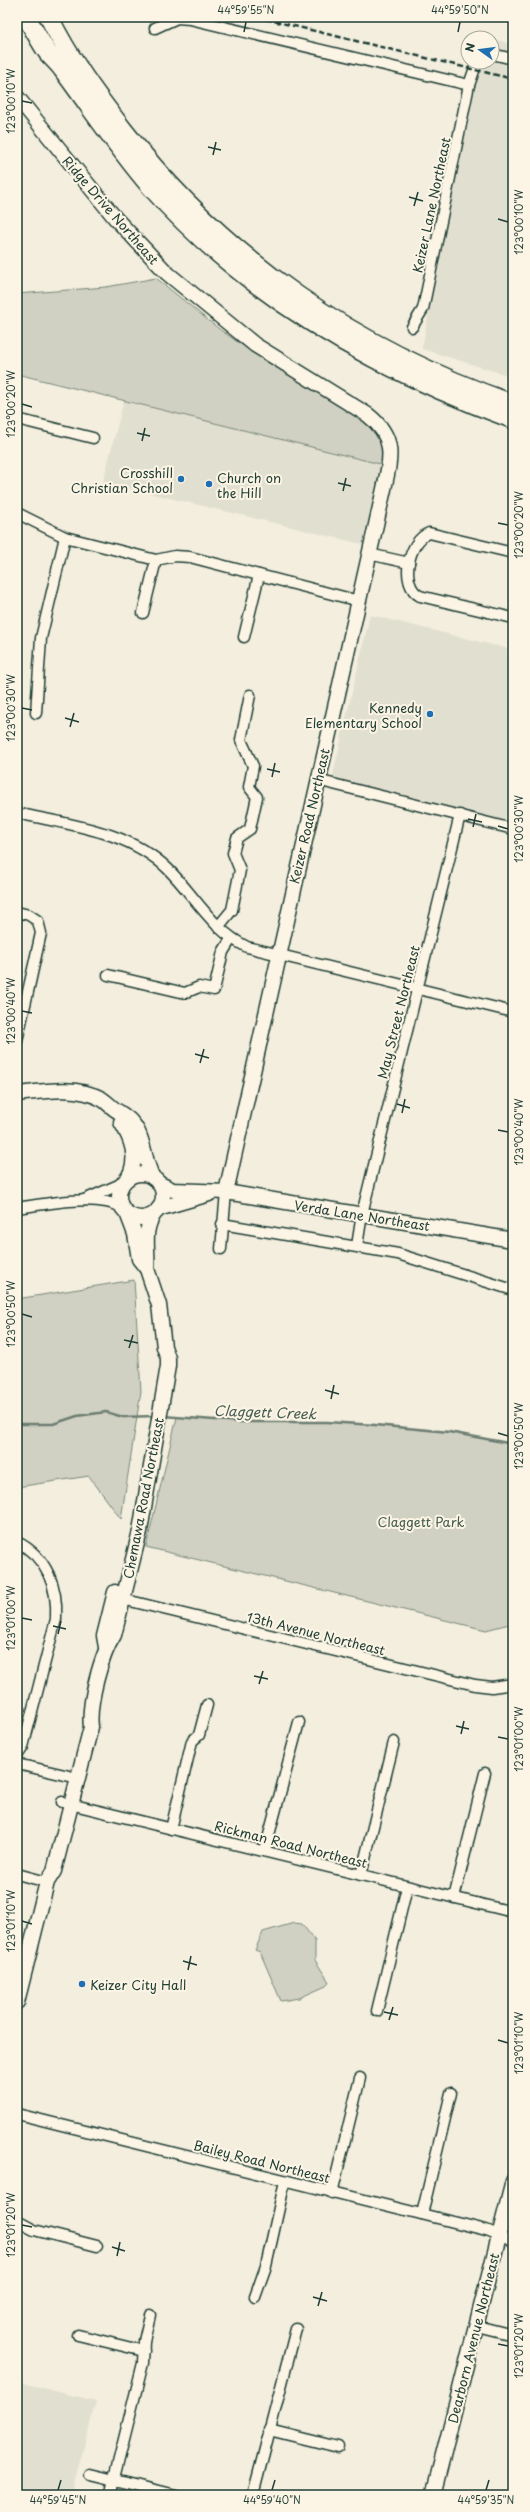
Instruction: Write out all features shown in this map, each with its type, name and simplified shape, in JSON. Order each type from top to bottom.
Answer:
[{"type":"highway","points":[[26,17],[48,53],[63,69]]},
{"type":"highway","points":[[37,17],[63,69],[103,127],[151,187],[203,238],[251,279],[299,314],[382,364],[445,393],[513,419]]},
{"type":"highway","points":[[49,17],[73,61],[97,96],[147,161],[196,214],[239,252],[288,289],[382,348],[442,377],[513,404]]},
{"type":"street","points":[[155,28],[176,18],[190,19],[469,85],[474,70]]},
{"type":"street","points":[[500,56],[513,59]]},
{"type":"street","name":"Keizer Lane Northeast","points":[[412,327],[423,309],[469,85]]},
{"type":"street","name":"Ridge Drive Northeast","points":[[17,97],[116,220],[167,273],[255,345],[368,415],[382,429],[388,439]]},
{"type":"street","points":[[17,419],[92,438]]},
{"type":"street","name":"Keizer Road Northeast","points":[[226,1192],[317,780],[388,469],[388,439]]},
{"type":"street","points":[[17,513],[65,536],[156,560],[175,556],[190,558],[359,601]]},
{"type":"street","points":[[513,553],[429,533],[420,539],[409,563],[408,580],[415,593],[513,618]]},
{"type":"street","points":[[36,713],[41,638],[65,536]]},
{"type":"street","points":[[369,554],[409,563]]},
{"type":"street","points":[[144,613],[156,560]]},
{"type":"street","points":[[244,637],[260,576]]},
{"type":"street","points":[[218,927],[232,910],[240,870],[233,853],[237,838],[250,829],[257,797],[249,787],[252,761],[241,740],[250,695]]},
{"type":"street","points":[[317,780],[513,828]]},
{"type":"street","points":[[17,813],[115,836],[141,848],[167,868],[218,927],[231,939],[247,947],[278,956],[513,1012]]},
{"type":"street","name":"May Street Northeast","points":[[357,1246],[362,1214],[460,815]]},
{"type":"street","points":[[17,912],[29,915],[38,921],[41,934],[17,1041]]},
{"type":"street","points":[[108,975],[185,993],[199,987],[214,990],[222,958],[231,939]]},
{"type":"street","points":[[17,1094],[62,1090],[80,1091],[104,1100],[119,1112],[127,1116],[138,1133],[145,1158],[162,1196],[156,1211],[140,1218],[112,1203],[84,1200],[17,1208]]},
{"type":"street","points":[[119,1112],[134,1152],[133,1167],[119,1196],[125,1211]]},
{"type":"street","points":[[84,1200],[141,1174],[156,1181]]},
{"type":"street","name":"Verda Lane Northeast","points":[[156,1181],[173,1190],[204,1190],[211,1193]]},
{"type":"street","points":[[221,1249],[226,1192]]},
{"type":"street","name":"Verda Lane Northeast","points":[[156,1211],[204,1197],[211,1193],[226,1192],[513,1240]]},
{"type":"street","name":"Chemawa Road Northeast","points":[[17,2002],[47,1882],[54,1872],[73,1777],[91,1727],[90,1715],[106,1647],[104,1636],[119,1598],[140,1531],[152,1432],[161,1378],[168,1358],[164,1347],[159,1305],[147,1269],[139,1259],[135,1234],[125,1211]]},
{"type":"street","name":"Chemawa Road Northeast","points":[[147,1269],[148,1254],[146,1233],[156,1211]]},
{"type":"street","points":[[222,1224],[398,1254],[513,1290]]},
{"type":"street","points":[[17,1542],[30,1549],[43,1564],[52,1582],[56,1619],[23,1747],[17,1756]]},
{"type":"street","name":"13th Avenue Northeast","points":[[119,1598],[475,1685],[492,1687],[513,1684]]},
{"type":"street","points":[[171,1829],[192,1741],[200,1735],[207,1706]]},
{"type":"street","points":[[265,1850],[299,1722]]},
{"type":"street","points":[[360,1875],[394,1742]]},
{"type":"street","points":[[17,1764],[73,1777]]},
{"type":"street","points":[[454,1898],[485,1772]]},
{"type":"street","name":"Rickman Road Northeast","points":[[67,1803],[171,1829],[265,1850],[407,1887],[513,1912]]},
{"type":"street","points":[[17,1874],[47,1882]]},
{"type":"street","points":[[377,2011],[407,1887]]},
{"type":"street","points":[[332,2192],[360,2078]]},
{"type":"street","points":[[422,2214],[451,2093]]},
{"type":"street","name":"Bailey Road Northeast","points":[[17,2114],[422,2214],[500,2235],[513,2241]]},
{"type":"street","points":[[255,2297],[266,2266],[285,2180]]},
{"type":"street","name":"Dearborn Avenue Northeast","points":[[433,2495],[513,2181]]},
{"type":"street","points":[[17,2221],[34,2230],[97,2246]]},
{"type":"street","points":[[110,2495],[143,2363],[150,2315]]},
{"type":"street","points":[[477,2326],[513,2335]]},
{"type":"street","points":[[253,2495],[296,2329]]},
{"type":"street","points":[[78,2335],[144,2352]]},
{"type":"street","points":[[269,2430],[338,2447]]},
{"type":"street","points":[[90,2474],[176,2495]]},
{"type":"shaded area","points":[[500,41],[513,45],[513,377],[422,349],[474,70],[500,70]]},
{"type":"shaded area","points":[[124,400],[384,465],[366,545],[103,482]]},
{"type":"shaded area","name":"Kennedy Elementary School","points":[[370,615],[513,650],[513,822],[332,779]]},
{"type":"shaded area","points":[[17,2382],[96,2401],[71,2495],[17,2495]]},
{"type":"green space","points":[[156,278],[219,329],[261,358],[370,424],[381,440],[384,465],[17,374],[17,294],[106,287]]},
{"type":"green space","points":[[134,1280],[141,1391],[121,1519],[89,1476],[17,1487],[17,1299]]},
{"type":"green space","name":"Claggett Park","points":[[177,1417],[240,1422],[327,1422],[375,1425],[449,1432],[513,1444],[513,1623],[486,1630],[146,1547]]},
{"type":"green space","points":[[294,1923],[302,1924],[315,1941],[315,1960],[329,1982],[326,1986],[299,1998],[281,2001],[260,1952],[255,1950],[263,1932]]},
{"type":"waterway","name":"Claggett Creek","points":[[17,1424],[53,1424],[77,1416],[106,1412],[123,1417],[154,1416]]},
{"type":"waterway","name":"Claggett Creek","points":[[163,1416],[240,1422],[327,1422],[375,1425],[449,1432],[513,1444]]},
{"type":"railway","points":[[257,17],[513,79]]},
{"type":"place","name":"Crosshill Christian School","points":[[181,479]]},
{"type":"place","name":"Church on the Hill","points":[[209,484]]},
{"type":"place","name":"Kennedy Elementary School","points":[[430,714]]},
{"type":"place","name":"Keizer City Hall","points":[[82,1984]]}]
